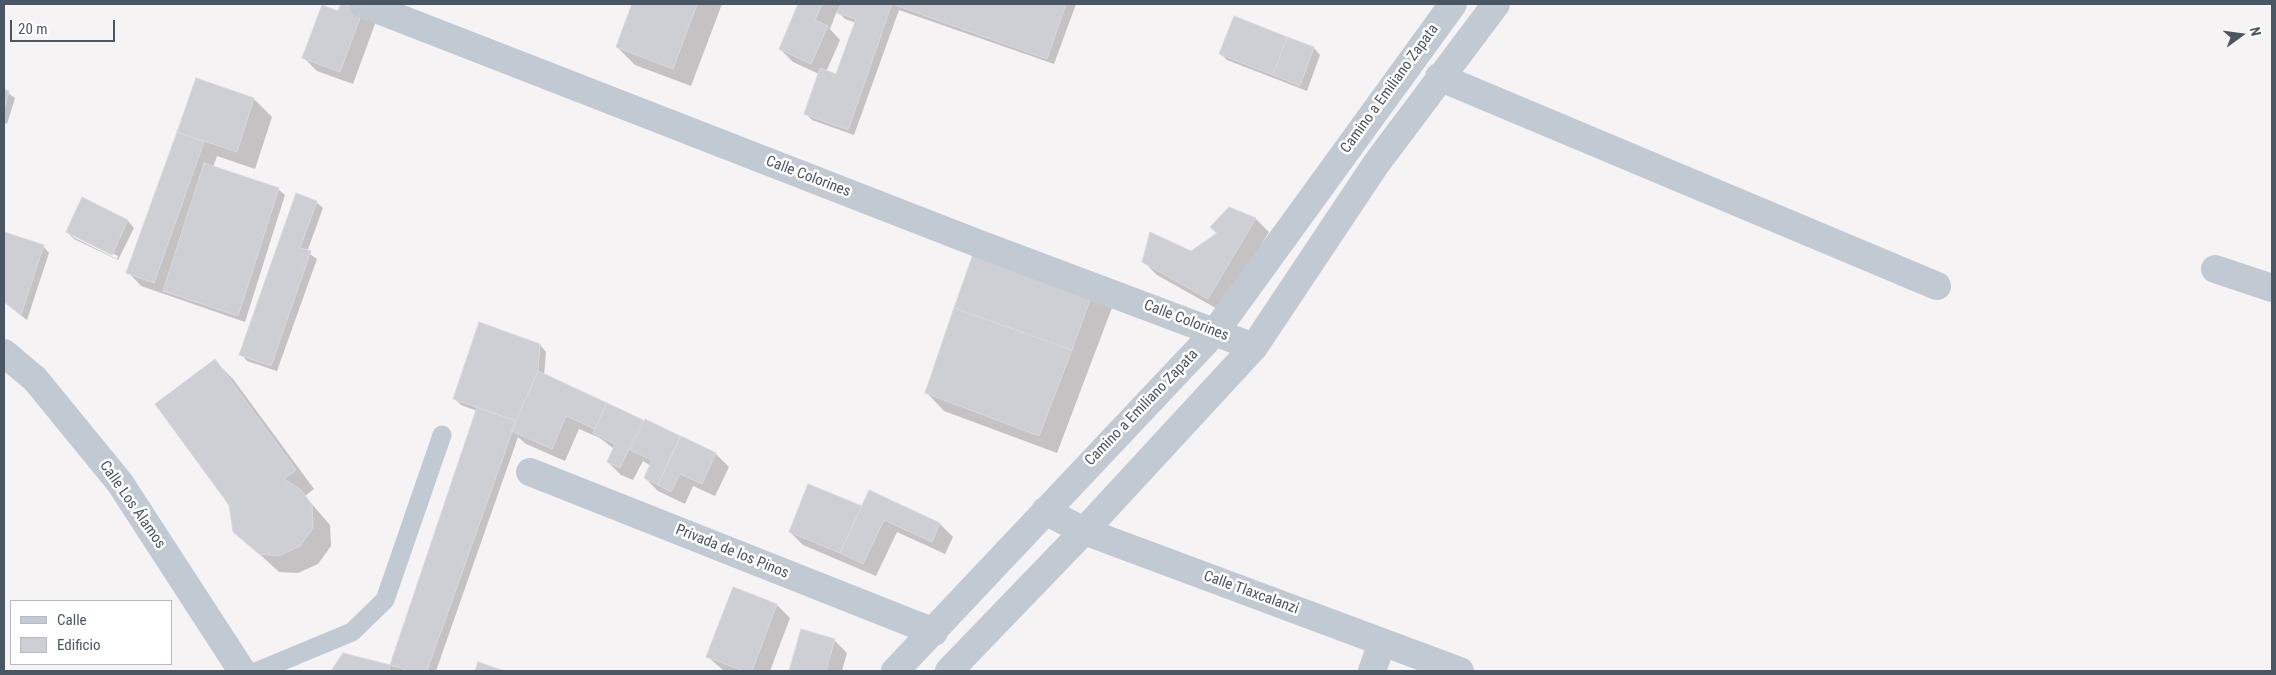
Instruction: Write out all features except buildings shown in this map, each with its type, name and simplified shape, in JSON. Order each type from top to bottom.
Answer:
[{"type":"street","name":"Calle Colorines","points":[[363,4],[977,243],[1254,347]]},
{"type":"street","name":"Camino a Emiliano Zapata","points":[[895,671],[934,632],[1045,511],[1215,332],[1453,4]]},
{"type":"street","points":[[949,671],[1084,531],[1254,347],[1376,164],[1439,77],[1496,4]]},
{"type":"street","points":[[1439,77],[1937,286]]},
{"type":"street","points":[[2215,269],[2272,288]]},
{"type":"street","name":"Calle Los Álamos","points":[[4,352],[35,379],[120,483],[242,671]]},
{"type":"street","name":"Privada de los Pinos","points":[[530,472],[934,632]]},
{"type":"street","name":"Calle Tlaxcalanzi","points":[[1045,511],[1084,531],[1460,671]]},
{"type":"street","points":[[1372,671],[1382,642]]},
{"type":"lane","points":[[258,671],[352,632],[385,600],[442,435]]}]
